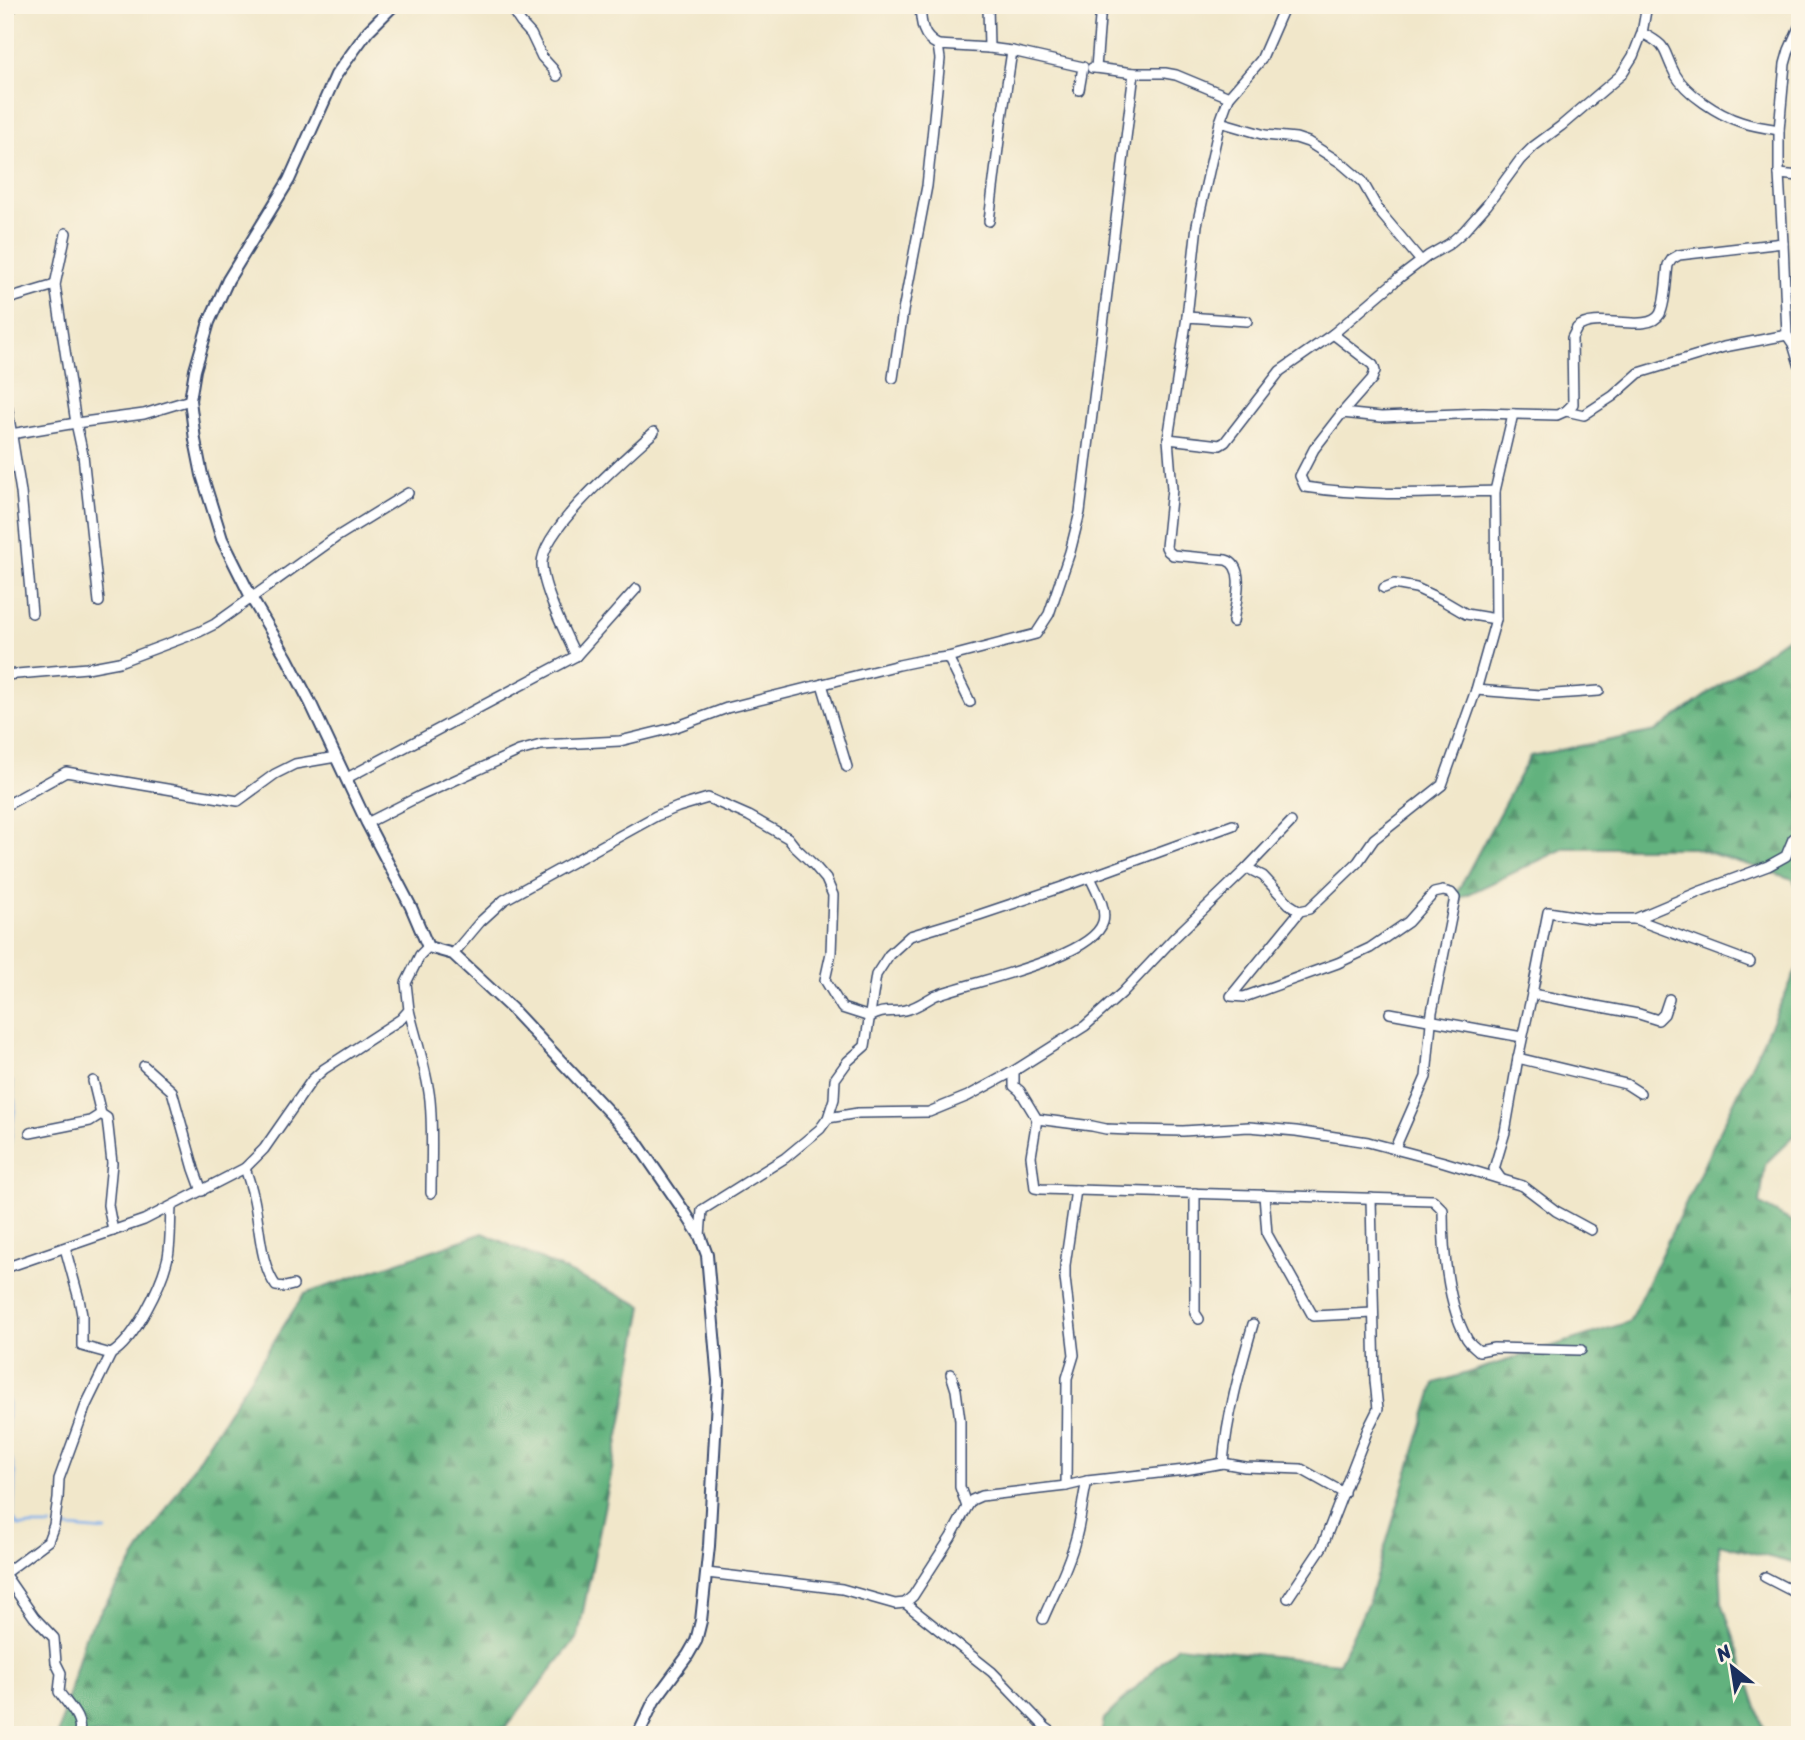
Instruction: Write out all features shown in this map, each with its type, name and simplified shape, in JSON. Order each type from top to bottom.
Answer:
[{"type":"street","points":[[5,10],[16,5]]},
{"type":"street","points":[[394,5],[368,31],[336,75],[289,180],[228,279],[209,322],[195,370],[190,400],[202,475],[222,539],[311,704],[428,947]]},
{"type":"street","points":[[509,5],[557,76]]},
{"type":"street","points":[[920,5],[923,31],[937,45],[1012,51],[1083,67],[1134,73],[1165,73],[1229,97]]},
{"type":"street","points":[[988,5],[989,48]]},
{"type":"street","points":[[1096,68],[1101,5]]},
{"type":"street","points":[[1233,622],[1239,575],[1236,566],[1226,560],[1173,555],[1166,547],[1172,489],[1168,439],[1197,225],[1220,122],[1229,97],[1261,60],[1285,5]]},
{"type":"street","points":[[1168,439],[1220,444],[1225,442],[1280,371],[1333,334],[1421,261],[1464,231],[1534,146],[1621,75],[1633,56],[1642,33],[1647,5]]},
{"type":"street","points":[[1800,25],[1788,50],[1785,64],[1779,130],[1787,335],[1793,344],[1800,368]]},
{"type":"street","points":[[1642,33],[1658,41],[1665,49],[1675,75],[1699,99],[1741,122],[1779,130]]},
{"type":"street","points":[[893,378],[927,186],[940,59],[937,45]]},
{"type":"street","points":[[989,220],[1012,51]]},
{"type":"street","points":[[1079,90],[1083,67]]},
{"type":"street","points":[[366,822],[519,751],[541,745],[620,741],[673,728],[727,708],[1036,634],[1049,614],[1080,512],[1134,73]]},
{"type":"street","points":[[1220,122],[1265,135],[1308,142],[1341,163],[1362,181],[1379,211],[1421,261]]},
{"type":"street","points":[[1779,174],[1800,176]]},
{"type":"street","points":[[66,233],[55,285],[83,455],[99,602]]},
{"type":"street","points":[[1342,413],[1381,417],[1483,413],[1557,415],[1573,404],[1572,338],[1576,328],[1586,324],[1614,321],[1650,323],[1658,317],[1662,309],[1668,265],[1679,255],[1783,243]]},
{"type":"street","points":[[5,300],[55,285]]},
{"type":"street","points":[[1186,317],[1247,321]]},
{"type":"street","points":[[1333,334],[1373,365],[1375,371],[1314,449],[1300,476],[1305,487],[1339,492],[1402,495],[1494,491]]},
{"type":"street","points":[[1566,411],[1584,415],[1613,396],[1639,373],[1724,347],[1787,335]]},
{"type":"street","points":[[5,393],[8,435],[21,492],[32,613]]},
{"type":"street","points":[[8,435],[144,414],[190,400]]},
{"type":"street","points":[[1395,1148],[1426,1077],[1432,1019],[1455,898],[1451,893],[1434,893],[1408,922],[1370,948],[1338,963],[1244,997],[1231,996],[1300,911],[1309,909],[1358,862],[1374,839],[1442,785],[1476,690],[1496,619],[1494,491],[1513,414]]},
{"type":"street","points":[[576,656],[544,580],[541,563],[545,548],[559,526],[654,432]]},
{"type":"street","points":[[5,675],[87,668],[119,662],[199,632],[252,599],[327,544],[408,493]]},
{"type":"street","points":[[1384,588],[1394,584],[1416,589],[1466,614],[1496,619]]},
{"type":"street","points":[[347,778],[576,656],[636,589]]},
{"type":"street","points":[[948,657],[970,702]]},
{"type":"street","points":[[822,684],[847,767]]},
{"type":"street","points":[[1476,690],[1540,695],[1599,691]]},
{"type":"street","points":[[5,806],[66,772],[238,801],[275,774],[295,764],[335,757]]},
{"type":"street","points":[[453,954],[480,922],[504,900],[656,816],[708,798],[788,838],[826,879],[833,895],[831,953],[825,980],[842,1008],[870,1017],[880,1011],[906,1010],[935,996],[1047,961],[1083,944],[1099,932],[1104,920],[1104,908],[1090,877]]},
{"type":"street","points":[[828,1118],[858,1113],[929,1112],[968,1096],[1014,1071],[1085,1026],[1122,993],[1291,822]]},
{"type":"street","points":[[700,1236],[702,1210],[785,1158],[820,1129],[828,1118],[834,1099],[835,1079],[848,1060],[865,1046],[876,975],[889,955],[910,936],[1090,877],[1233,825]]},
{"type":"street","points":[[1635,919],[1768,866],[1786,856],[1793,839],[1800,833]]},
{"type":"street","points":[[1247,868],[1263,876],[1289,904],[1300,911]]},
{"type":"street","points":[[1501,1180],[1494,1169],[1505,1132],[1548,912],[1592,919],[1635,919],[1750,962]]},
{"type":"street","points":[[428,947],[453,954],[511,1008],[635,1140],[700,1236],[707,1255],[718,1381],[707,1573],[701,1621],[696,1641],[654,1701],[638,1735]]},
{"type":"street","points":[[428,947],[420,956],[406,983],[409,1010],[430,1099],[431,1194]]},
{"type":"street","points":[[1532,994],[1658,1020],[1664,1014],[1669,999]]},
{"type":"street","points":[[5,1268],[144,1220],[245,1168],[264,1149],[312,1080],[324,1069],[401,1019],[409,1010]]},
{"type":"street","points":[[1390,1013],[1522,1037]]},
{"type":"street","points":[[1518,1058],[1626,1084],[1640,1093]]},
{"type":"street","points":[[144,1066],[172,1091],[202,1191]]},
{"type":"street","points":[[1014,1071],[1014,1086],[1037,1119],[1031,1156],[1035,1188],[1433,1200],[1443,1210],[1443,1240],[1452,1302],[1468,1342],[1479,1351],[1494,1348],[1581,1350]]},
{"type":"street","points":[[93,1081],[102,1114],[107,1118],[112,1163],[108,1205],[113,1231]]},
{"type":"street","points":[[30,1133],[90,1121],[102,1114]]},
{"type":"street","points":[[1037,1119],[1130,1130],[1183,1131],[1249,1127],[1367,1142],[1523,1186],[1556,1211],[1591,1230]]},
{"type":"street","points":[[245,1168],[253,1194],[264,1258],[272,1281],[276,1286],[293,1285]]},
{"type":"street","points":[[1066,1486],[1067,1378],[1074,1355],[1065,1265],[1076,1190]]},
{"type":"street","points":[[1195,1192],[1195,1313],[1199,1319]]},
{"type":"street","points":[[1264,1195],[1267,1234],[1312,1316],[1373,1313]]},
{"type":"street","points":[[1288,1598],[1322,1547],[1378,1409],[1371,1198]]},
{"type":"street","points":[[78,1735],[79,1721],[59,1692],[61,1673],[56,1663],[54,1638],[34,1618],[5,1574],[48,1541],[58,1499],[59,1479],[86,1405],[111,1354],[118,1350],[139,1325],[160,1282],[168,1256],[171,1208]]},
{"type":"street","points":[[65,1248],[82,1315],[82,1346],[111,1354]]},
{"type":"street","points":[[1223,1463],[1225,1437],[1236,1385],[1253,1324]]},
{"type":"street","points":[[951,1374],[960,1420],[960,1486],[967,1507]]},
{"type":"street","points":[[707,1573],[842,1589],[895,1604],[905,1603],[913,1597],[967,1507],[972,1500],[981,1496],[1173,1472],[1223,1463],[1245,1467],[1301,1469],[1344,1493]]},
{"type":"street","points":[[1043,1619],[1075,1544],[1087,1481]]},
{"type":"street","points":[[1765,1577],[1800,1595]]},
{"type":"street","points":[[905,1603],[992,1672],[1056,1735]]},
{"type":"green space","points":[[1800,628],[1800,899],[1793,879],[1694,848],[1565,848],[1452,902],[1530,756],[1656,731]]},
{"type":"green space","points":[[1800,963],[1800,1130],[1765,1164],[1760,1204],[1800,1226],[1800,1565],[1719,1544],[1722,1602],[1766,1735],[1101,1735],[1104,1719],[1178,1646],[1339,1663],[1368,1603],[1435,1383],[1629,1322]]},
{"type":"green space","points":[[483,1233],[643,1306],[578,1636],[506,1727],[481,1735],[58,1735],[85,1636],[304,1294]]},
{"type":"waterway","points":[[5,1183],[15,1106],[12,1082]]},
{"type":"waterway","points":[[5,1389],[8,1404],[7,1439],[15,1475],[13,1517],[18,1526],[51,1526]]},
{"type":"waterway","points":[[57,1527],[106,1531]]}]
